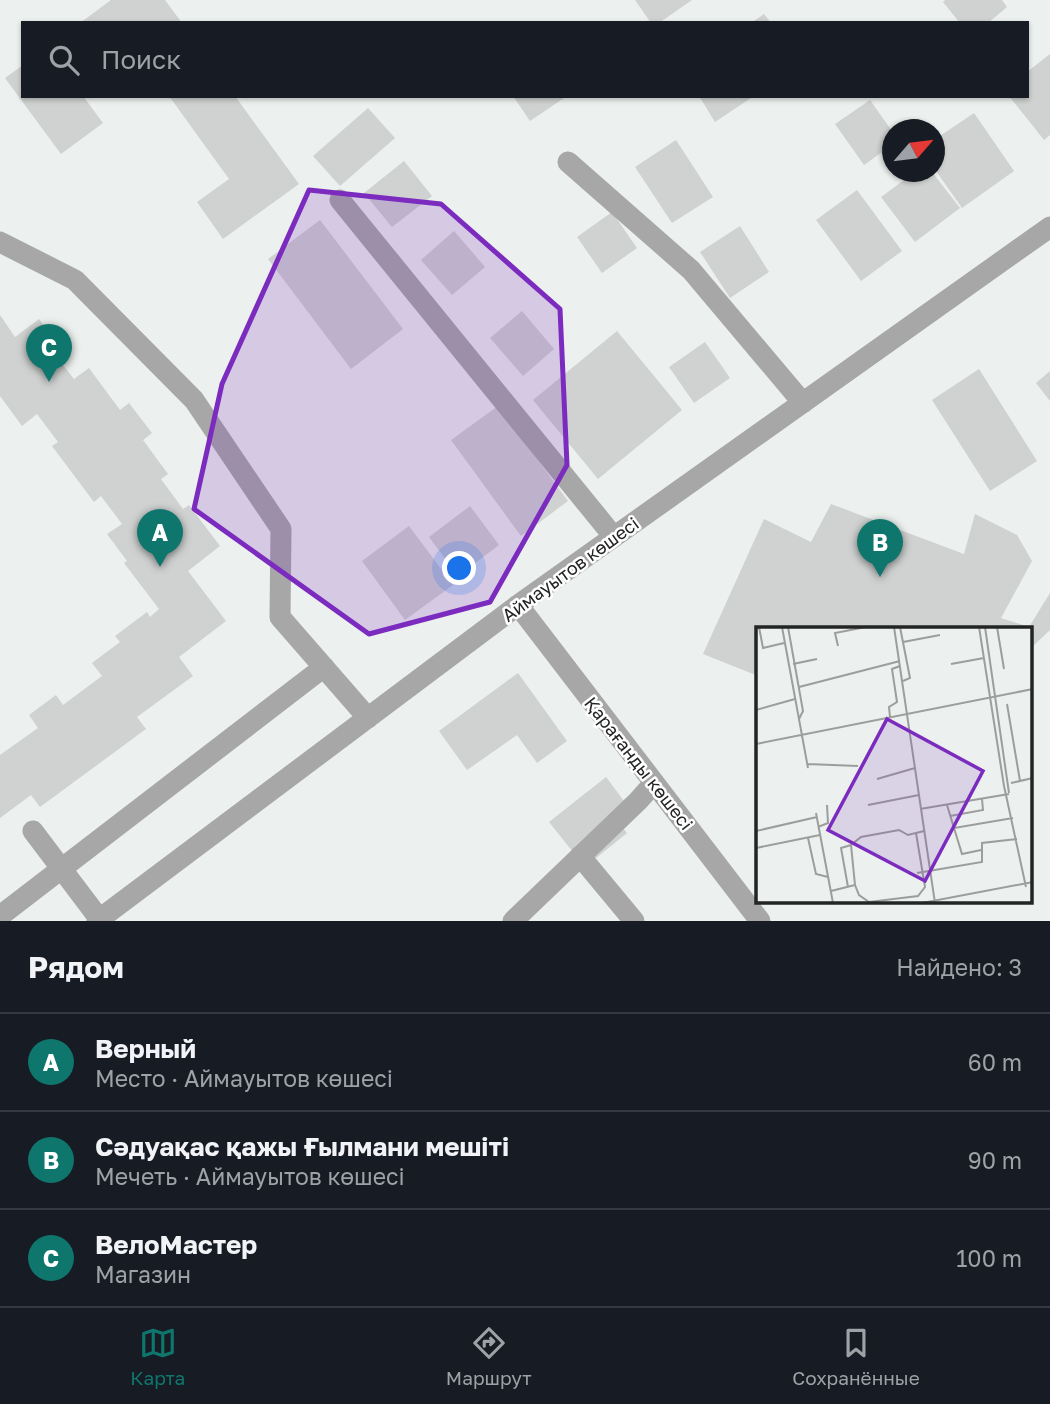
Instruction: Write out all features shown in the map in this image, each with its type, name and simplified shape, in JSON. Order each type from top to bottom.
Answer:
[{"type":"street","points":[[568,162],[691,270],[803,403]]},
{"type":"street","points":[[340,200],[614,537]]},
{"type":"street","name":"Аймауытов көшесі","points":[[99,920],[518,606],[1050,227]]},
{"type":"street","points":[[0,243],[75,280],[194,400],[281,529],[280,617],[368,718]]},
{"type":"street","name":"Қарағанды көшесі","points":[[518,606],[760,921]]},
{"type":"street","points":[[0,916],[324,667]]},
{"type":"street","points":[[513,921],[654,783]]},
{"type":"street","points":[[33,831],[99,920]]},
{"type":"street","points":[[580,856],[634,921]]},
{"type":"highlighted area","points":[[309,190],[441,204],[560,309],[567,465],[490,602],[369,634],[194,509],[222,384]]},
{"type":"building","points":[[111,0],[165,0],[181,21],[83,21]]},
{"type":"building","points":[[635,0],[692,0],[662,21],[650,21]]},
{"type":"building","points":[[1002,0],[1007,7],[990,21],[958,21],[943,2]]},
{"type":"building","points":[[764,14],[769,21],[754,21]]},
{"type":"building","points":[[1050,54],[1050,135],[1044,140],[1011,98],[1029,98],[1029,70]]},
{"type":"building","points":[[21,66],[21,98],[84,98],[103,123],[61,154],[5,78]]},
{"type":"building","points":[[170,98],[236,98],[299,184],[223,239],[197,202],[229,179]]},
{"type":"building","points":[[514,98],[564,98],[530,121]]},
{"type":"building","points":[[700,98],[751,98],[715,122]]},
{"type":"building","points":[[870,100],[883,119],[882,152],[864,165],[835,124]]},
{"type":"building","points":[[368,108],[395,138],[340,186],[313,156]]},
{"type":"building","points":[[974,113],[1014,171],[962,208],[944,182],[945,133]]},
{"type":"building","points":[[676,140],[713,197],[672,223],[635,167]]},
{"type":"building","points":[[404,161],[432,196],[392,227],[364,193]]},
{"type":"building","points":[[901,182],[940,182],[960,208],[915,242],[881,197]]},
{"type":"building","points":[[857,190],[902,251],[861,281],[816,220]]},
{"type":"building","points":[[612,212],[637,248],[602,273],[577,237]]},
{"type":"building","points":[[320,220],[403,329],[351,369],[268,259]]},
{"type":"building","points":[[740,226],[769,272],[730,298],[700,252]]},
{"type":"building","points":[[454,231],[485,267],[452,295],[421,260]]},
{"type":"building","points":[[522,311],[554,349],[523,376],[490,338]]},
{"type":"building","points":[[0,315],[15,337],[39,319],[62,350],[55,355],[74,379],[89,368],[120,410],[129,403],[152,433],[143,440],[168,474],[161,479],[183,509],[189,505],[220,546],[188,571],[226,621],[179,657],[193,676],[137,717],[146,729],[40,807],[31,795],[0,818],[0,755],[38,728],[29,715],[56,695],[63,705],[102,676],[92,663],[120,642],[115,636],[147,612],[150,617],[159,609],[124,563],[127,561],[107,534],[122,524],[101,496],[94,502],[52,446],[58,442],[37,414],[22,426],[0,396]]},
{"type":"building","points":[[617,331],[682,410],[598,479],[533,400]]},
{"type":"building","points":[[705,342],[730,378],[694,403],[669,367]]},
{"type":"building","points":[[979,369],[1037,461],[990,491],[932,400]]},
{"type":"building","points":[[1050,371],[1050,401],[1036,383]]},
{"type":"building","points":[[498,406],[568,501],[521,536],[451,440]]},
{"type":"building","points":[[831,504],[964,554],[975,514],[1017,535],[1032,561],[1001,618],[1029,627],[756,627],[756,675],[703,654],[764,519],[811,542]]},
{"type":"building","points":[[470,506],[499,545],[458,576],[429,537]]},
{"type":"building","points":[[409,526],[453,585],[405,620],[362,561]]},
{"type":"building","points":[[1050,593],[1050,630],[1032,647],[1032,627],[1029,627]]},
{"type":"building","points":[[518,673],[567,741],[537,763],[517,735],[467,770],[439,731]]},
{"type":"building","points":[[606,777],[627,805],[613,816],[627,833],[585,867],[549,822]]},
{"type":"place","name":"ВелоМастер","points":[[49,382]]},
{"type":"place","name":"Верный","points":[[160,567]]},
{"type":"place","name":"Сәдуақас қажы Ғылмани мешіті","points":[[880,577]]}]
